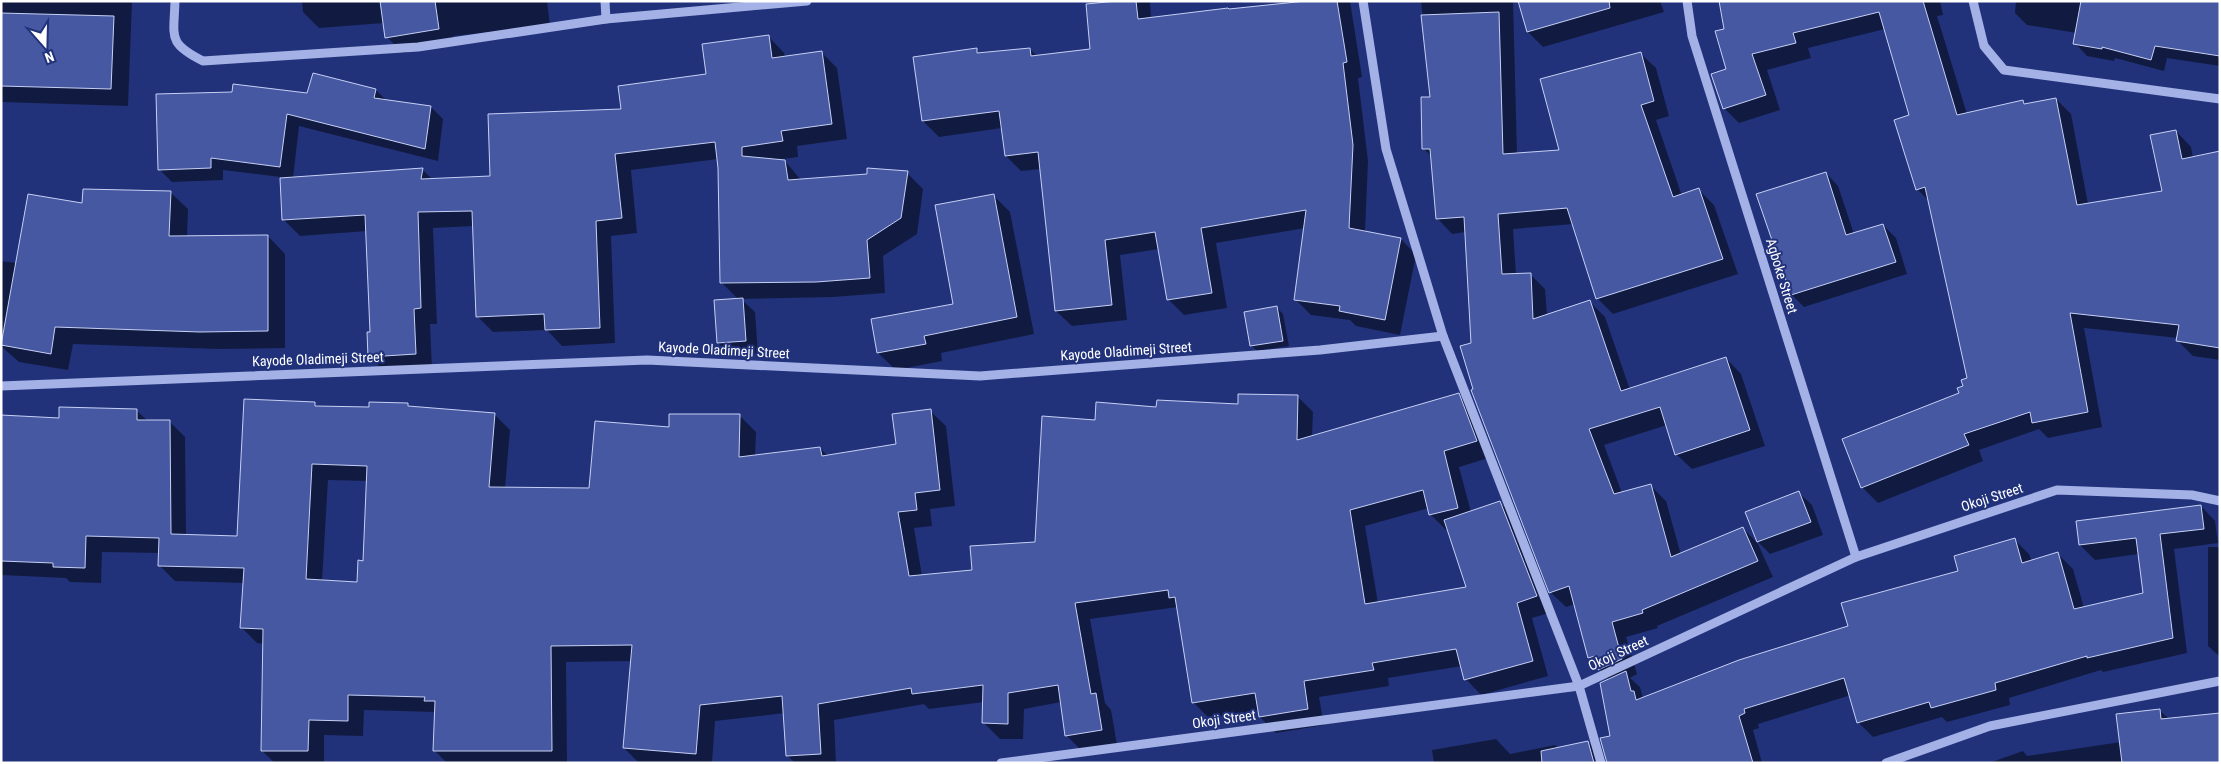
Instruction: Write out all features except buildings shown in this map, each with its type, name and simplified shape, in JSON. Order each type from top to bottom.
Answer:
[{"type":"street","points":[[175,1],[174,38],[184,52],[203,61],[418,47],[606,19],[807,1]]},
{"type":"street","points":[[606,1],[606,19]]},
{"type":"street","points":[[1363,1],[1386,149],[1443,336],[1579,686],[1601,763]]},
{"type":"street","name":"Agboke Street","points":[[1687,1],[1692,36],[1856,557]]},
{"type":"street","points":[[1973,1],[1984,46],[2004,70],[2220,99]]},
{"type":"street","name":"Kayode Oladimeji Street","points":[[1,386],[646,360],[980,376],[1320,350],[1443,336]]},
{"type":"street","name":"Okoji Street","points":[[1001,763],[1579,686],[1856,557],[2057,490],[2192,495],[2220,501]]},
{"type":"street","points":[[1886,763],[1990,726],[2220,681]]}]
